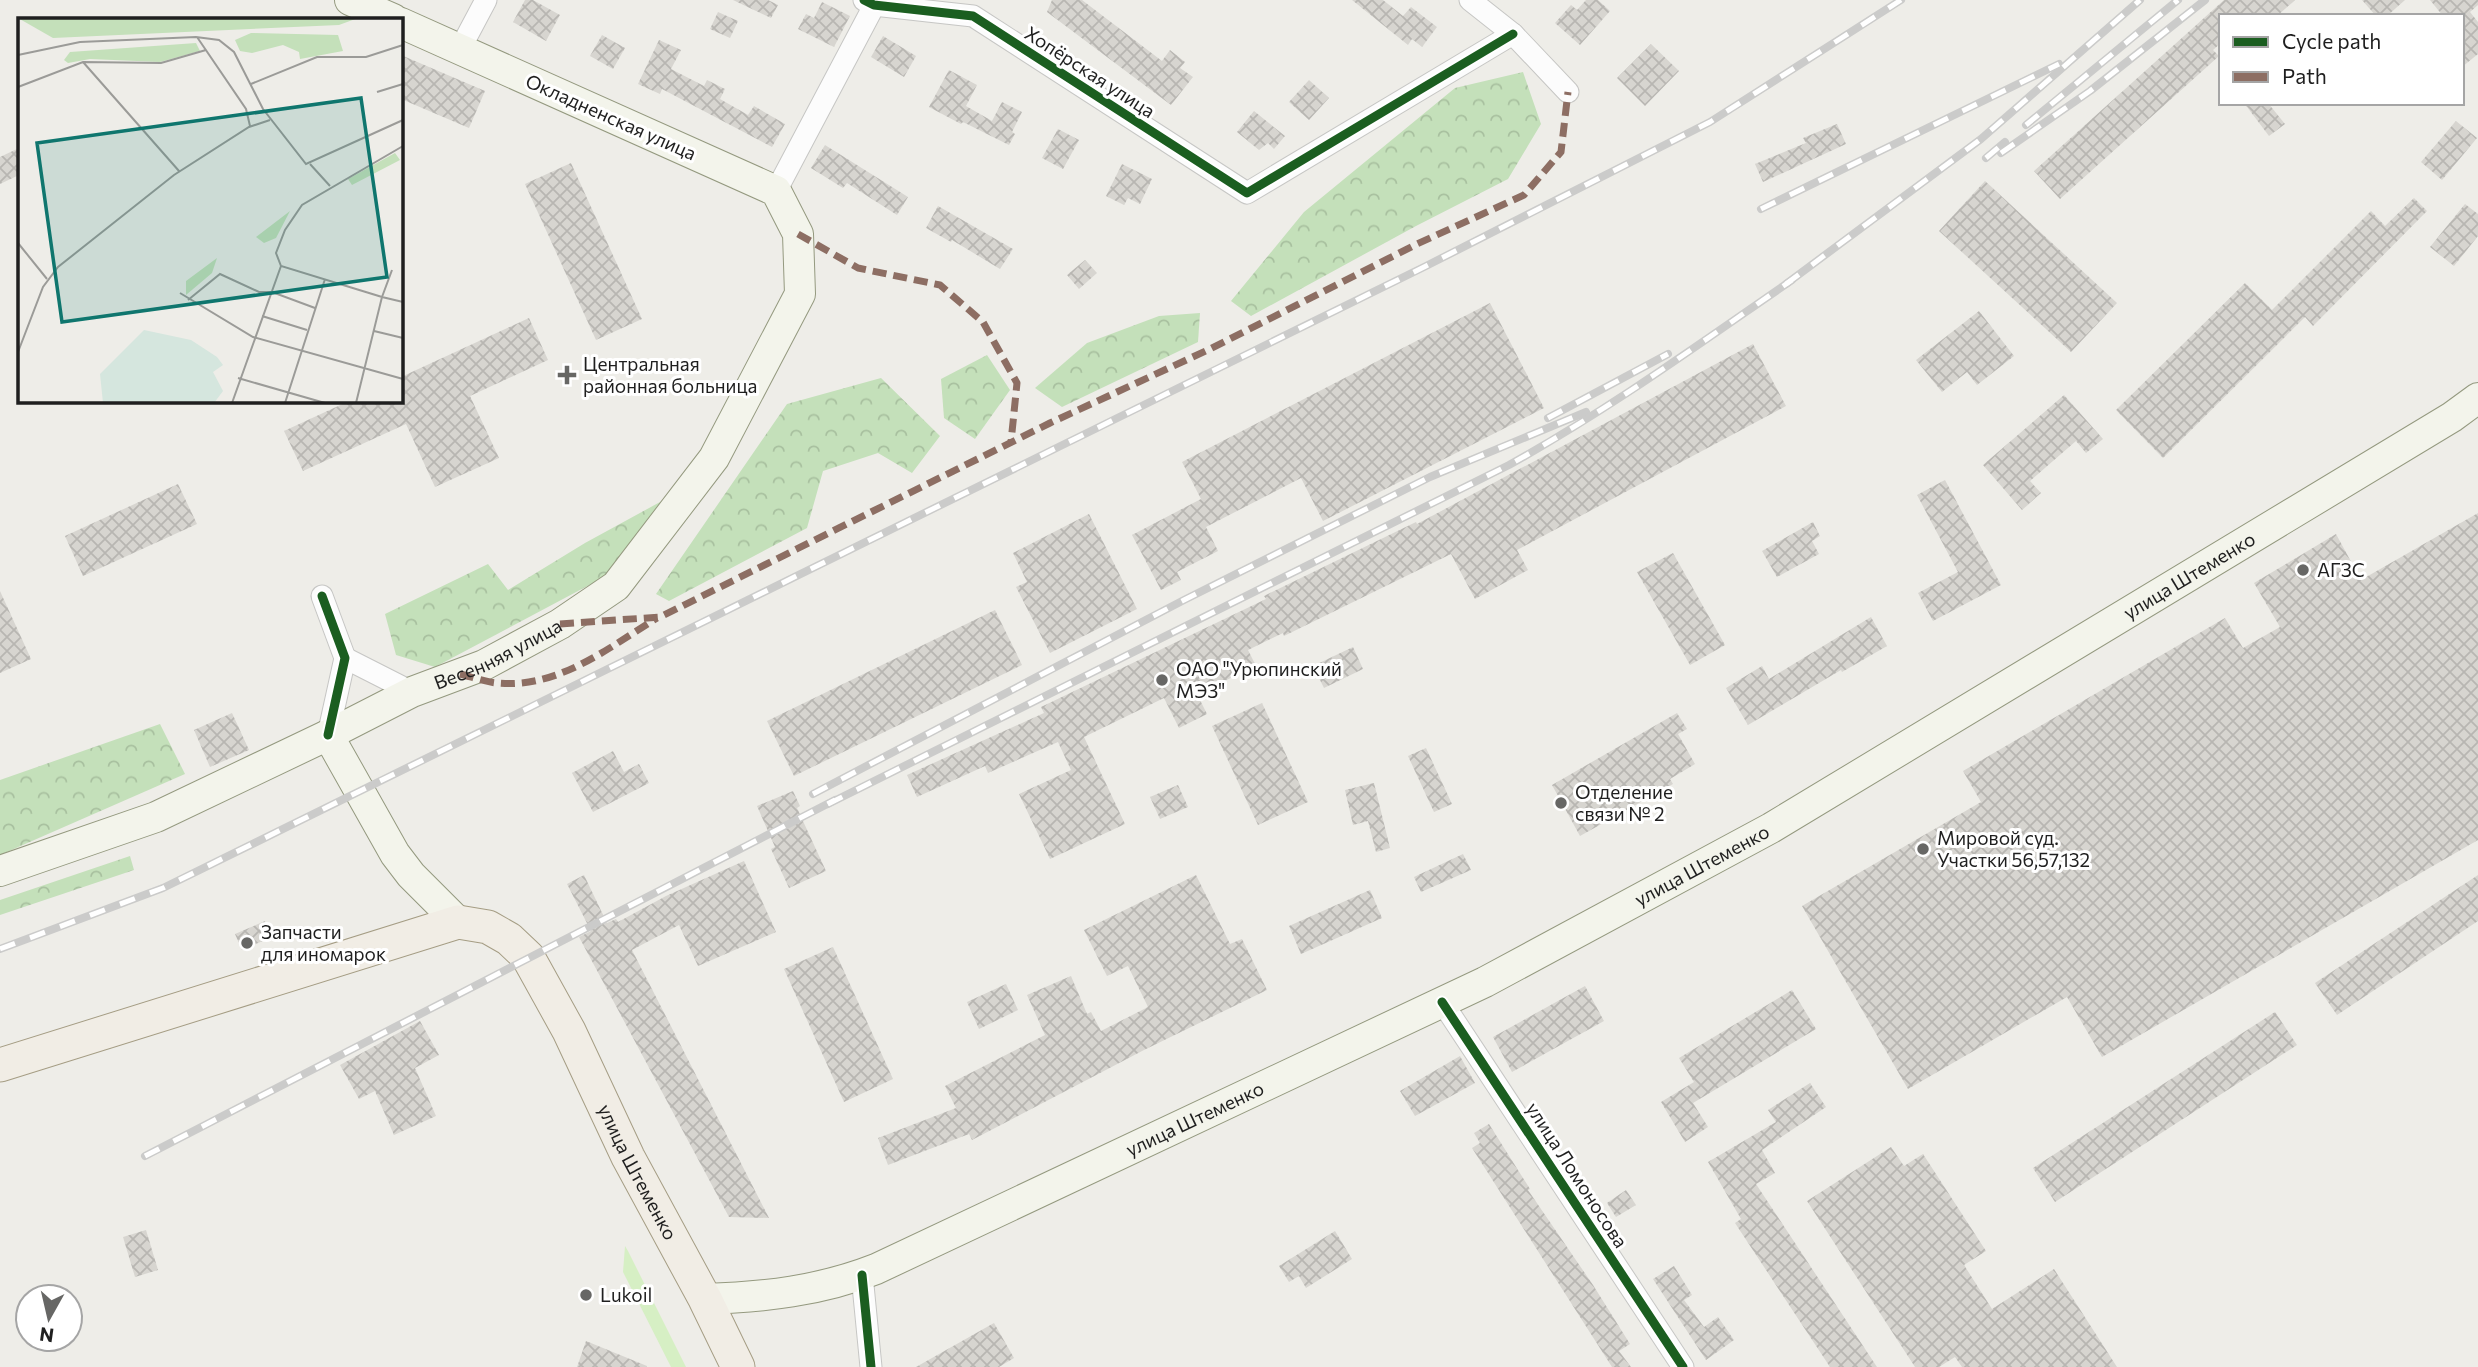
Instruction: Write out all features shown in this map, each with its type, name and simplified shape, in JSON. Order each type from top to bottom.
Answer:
[{"type":"main road","points":[[350,0],[391,18]]},
{"type":"main road","name":"Окладненская улица","points":[[402,23],[776,191]]},
{"type":"main road","name":"Весенняя улица","points":[[0,871],[156,817],[412,692],[484,665],[560,624],[616,586],[714,458],[800,294],[798,234],[776,191]]},
{"type":"main road","name":"улица Штеменко","points":[[458,922],[488,928],[509,939],[528,957],[569,1031],[628,1157],[705,1299],[760,1297],[806,1290],[862,1275],[1485,982],[1771,828],[2440,424],[2478,398]]},
{"type":"main road","points":[[0,1065],[458,922],[411,875],[395,854],[328,735]]},
{"type":"main road","points":[[705,1299],[738,1367]]},
{"type":"street","points":[[460,49],[486,0]]},
{"type":"street","points":[[947,0],[972,16]]},
{"type":"street","points":[[1470,0],[1513,34],[1567,92]]},
{"type":"street","points":[[776,191],[872,2]]},
{"type":"street","name":"Хопёрская улица","points":[[872,2],[972,16],[1247,193],[1513,34]]},
{"type":"street","points":[[322,596],[345,658],[328,735]]},
{"type":"street","points":[[345,658],[412,692]]},
{"type":"street","name":"улица Ломоносова","points":[[1442,1002],[1683,1367]]},
{"type":"street","points":[[862,1275],[871,1367]]},
{"type":"green space","points":[[1523,72],[1541,124],[1508,179],[1251,316],[1231,301],[1304,212],[1455,88]]},
{"type":"green space","points":[[1200,313],[1198,342],[1062,407],[1035,388],[1087,343],[1159,316]]},
{"type":"green space","points":[[987,355],[1010,390],[975,439],[944,418],[941,379]]},
{"type":"green space","points":[[881,378],[940,436],[912,473],[878,453],[823,471],[807,528],[669,601],[656,594],[787,404]]},
{"type":"green space","points":[[682,490],[610,574],[435,667],[396,655],[385,614],[488,564],[508,590],[585,543]]},
{"type":"green space","points":[[160,724],[185,774],[0,855],[0,780]]},
{"type":"green space","points":[[130,856],[134,870],[0,915],[0,900]]},
{"type":"green space","points":[[625,1246],[686,1367],[671,1367],[623,1272]]},
{"type":"building","points":[[525,0],[533,0],[560,15],[546,41],[513,22]]},
{"type":"building","points":[[733,0],[768,0],[778,5],[771,18]]},
{"type":"building","points":[[1052,0],[1082,0],[1162,61],[1170,50],[1185,62],[1180,68],[1193,77],[1171,105],[1047,12]]},
{"type":"building","points":[[1352,0],[1383,0],[1403,16],[1411,7],[1437,27],[1422,47],[1412,39],[1408,45]]},
{"type":"building","points":[[1586,0],[1598,0],[1610,11],[1580,45],[1555,23],[1571,5],[1577,10]]},
{"type":"building","points":[[2224,0],[2295,0],[2279,14],[2219,14],[2219,45],[2213,50],[2219,56],[2060,199],[2034,171]]},
{"type":"building","points":[[2362,0],[2405,0],[2389,14],[2374,14]]},
{"type":"building","points":[[2430,0],[2478,0],[2478,5],[2470,12],[2478,22],[2478,54],[2464,65],[2464,14],[2441,14]]},
{"type":"building","points":[[822,2],[850,16],[834,47],[798,29],[806,14],[814,18]]},
{"type":"building","points":[[718,12],[738,21],[730,38],[710,29]]},
{"type":"building","points":[[602,35],[625,48],[613,69],[590,56]]},
{"type":"building","points":[[883,36],[916,56],[904,77],[871,57]]},
{"type":"building","points":[[659,40],[681,50],[671,69],[704,86],[707,80],[725,89],[720,99],[748,115],[754,106],[785,124],[772,147],[662,89],[660,94],[638,84]]},
{"type":"building","points":[[1651,44],[1679,71],[1645,106],[1617,78]]},
{"type":"building","points":[[402,55],[485,91],[469,128],[402,99]]},
{"type":"building","points":[[949,70],[977,85],[966,106],[992,121],[1002,102],[1022,112],[1009,145],[929,107]]},
{"type":"building","points":[[1309,80],[1329,98],[1309,120],[1289,102]]},
{"type":"building","points":[[2246,105],[2270,105],[2285,124],[2269,136]]},
{"type":"building","points":[[1254,111],[1285,136],[1274,149],[1268,143],[1259,150],[1237,132]]},
{"type":"building","points":[[2456,121],[2477,138],[2442,180],[2421,162]]},
{"type":"building","points":[[1837,124],[1846,144],[1763,182],[1755,164],[1806,143],[1803,138]]},
{"type":"building","points":[[1058,129],[1079,140],[1063,169],[1042,158]]},
{"type":"building","points":[[825,145],[908,197],[897,215],[847,183],[843,188],[811,168]]},
{"type":"building","points":[[18,148],[18,175],[0,184],[0,157]]},
{"type":"building","points":[[571,163],[642,319],[596,340],[525,184]]},
{"type":"building","points":[[1122,164],[1152,179],[1140,204],[1128,198],[1124,205],[1106,196]]},
{"type":"building","points":[[1985,181],[2117,303],[2071,352],[1939,231]]},
{"type":"building","points":[[2414,198],[2427,211],[2313,326],[2305,317],[2163,458],[2116,410],[2245,283],[2272,310],[2371,211],[2385,226]]},
{"type":"building","points":[[2465,204],[2478,214],[2478,236],[2454,266],[2430,247]]},
{"type":"building","points":[[938,206],[1013,249],[1000,269],[952,240],[951,242],[926,228]]},
{"type":"building","points":[[1085,260],[1097,273],[1079,289],[1067,275]]},
{"type":"building","points":[[1490,303],[1544,408],[1323,521],[1301,478],[1206,527],[1218,551],[1177,572],[1181,580],[1161,590],[1132,535],[1201,499],[1182,462]]},
{"type":"building","points":[[1979,311],[2014,356],[1977,385],[1967,372],[1942,392],[1916,360]]},
{"type":"building","points":[[529,318],[548,360],[470,396],[499,458],[435,487],[406,424],[303,471],[284,431],[347,402],[402,402],[402,377]]},
{"type":"building","points":[[1753,344],[1786,406],[1517,550],[1528,570],[1475,599],[1451,554],[1284,636],[1283,633],[1248,650],[1256,666],[1197,694],[1207,714],[1179,728],[1164,698],[1084,737],[1125,824],[1050,859],[1019,794],[1071,770],[1058,742],[988,773],[985,766],[917,797],[907,775],[1044,713],[1041,707],[1266,599],[1264,596],[1416,522],[1417,524]]},
{"type":"building","points":[[2064,395],[2103,439],[2086,453],[2076,441],[2030,481],[2041,493],[2022,510],[1983,465]]},
{"type":"building","points":[[1945,480],[2001,585],[1933,621],[1918,593],[1958,572],[1917,495]]},
{"type":"building","points":[[178,484],[197,524],[83,576],[65,536]]},
{"type":"building","points":[[2478,513],[2478,840],[2102,1057],[2067,997],[1908,1089],[1802,906],[1981,802],[1963,771],[2225,618],[2243,648],[2280,627],[2254,583],[2336,534],[2361,580]]},
{"type":"building","points":[[1089,514],[1137,609],[1050,653],[1016,587],[1027,582],[1013,553]]},
{"type":"building","points":[[1813,522],[1820,536],[1812,541],[1819,554],[1777,577],[1762,551]]},
{"type":"building","points":[[1673,553],[1725,645],[1690,665],[1637,572]]},
{"type":"building","points":[[0,591],[31,659],[0,673]]},
{"type":"building","points":[[995,610],[1022,665],[794,776],[767,721]]},
{"type":"building","points":[[1871,617],[1887,646],[1748,725],[1726,688],[1762,666],[1769,679]]},
{"type":"building","points":[[1353,647],[1363,669],[1324,688],[1313,666]]},
{"type":"building","name":"ОАО \"Урюпинский МЭЗ\"","points":[[1262,703],[1308,802],[1258,825],[1212,726]]},
{"type":"building","points":[[232,713],[249,750],[210,767],[194,730]]},
{"type":"building","points":[[1677,713],[1687,729],[1678,734],[1695,764],[1670,779],[1673,784],[1580,836],[1552,785]]},
{"type":"building","points":[[1426,748],[1452,804],[1434,812],[1408,756]]},
{"type":"building","points":[[613,751],[624,772],[639,764],[649,783],[593,812],[572,773]]},
{"type":"building","points":[[1374,783],[1390,848],[1376,852],[1368,821],[1353,825],[1345,790]]},
{"type":"building","points":[[1178,785],[1188,807],[1160,819],[1150,797]]},
{"type":"building","points":[[793,791],[800,806],[797,808],[826,871],[789,888],[771,849],[775,847],[757,806]]},
{"type":"building","points":[[1463,854],[1471,870],[1421,892],[1414,877]]},
{"type":"building","points":[[744,861],[776,932],[698,966],[679,925],[632,950],[769,1218],[729,1217],[579,937],[591,931],[567,884],[584,875],[607,923],[616,919],[618,922],[666,896]]},
{"type":"building","points":[[1196,875],[1230,944],[1242,939],[1267,990],[1144,1050],[972,1140],[969,1134],[888,1165],[878,1138],[956,1108],[945,1086],[1045,1035],[1027,995],[1071,976],[1087,1014],[1091,1012],[1101,1031],[1148,1007],[1128,966],[1107,976],[1084,930]]},
{"type":"building","points":[[2478,875],[2478,921],[2337,1015],[2315,983]]},
{"type":"building","points":[[1370,890],[1382,918],[1301,954],[1289,926]]},
{"type":"building","points":[[265,921],[272,937],[242,950],[235,934]]},
{"type":"building","points":[[833,947],[893,1079],[844,1102],[784,969]]},
{"type":"building","points":[[1006,984],[1018,1010],[979,1029],[967,1002]]},
{"type":"building","points":[[1585,986],[1604,1021],[1512,1072],[1493,1037]]},
{"type":"building","points":[[1792,990],[1816,1029],[1693,1103],[1708,1127],[1685,1142],[1661,1102],[1694,1082],[1679,1058]]},
{"type":"building","points":[[2275,1012],[2297,1045],[2055,1202],[2033,1168]]},
{"type":"building","points":[[420,1021],[439,1055],[415,1068],[436,1116],[394,1135],[375,1091],[359,1099],[340,1065]]},
{"type":"building","points":[[1460,1056],[1475,1083],[1415,1116],[1400,1091]]},
{"type":"building","points":[[1810,1083],[1826,1107],[1762,1150],[1775,1173],[1756,1184],[1877,1367],[1830,1367],[1735,1223],[1741,1219],[1708,1162],[1776,1122],[1768,1110]]},
{"type":"building","points":[[1489,1124],[1530,1189],[1528,1190],[1630,1344],[1619,1351],[1631,1367],[1612,1367],[1472,1148],[1480,1143],[1474,1133]]},
{"type":"building","points":[[1891,1147],[1904,1166],[1923,1154],[1986,1251],[1964,1265],[1992,1309],[2054,1269],[2117,1367],[1962,1367],[1955,1357],[1939,1367],[1915,1367],[1807,1201]]},
{"type":"building","points":[[1626,1190],[1636,1205],[1616,1217],[1607,1203]]},
{"type":"building","points":[[146,1230],[158,1270],[135,1277],[123,1237]]},
{"type":"building","points":[[1335,1231],[1352,1259],[1306,1288],[1299,1276],[1289,1282],[1279,1266]]},
{"type":"building","points":[[1674,1266],[1692,1295],[1684,1300],[1704,1327],[1718,1317],[1734,1340],[1706,1360],[1653,1279]]},
{"type":"building","points":[[994,1323],[1014,1358],[999,1367],[916,1367]]},
{"type":"building","points":[[586,1341],[647,1366],[647,1367],[577,1367]]},
{"type":"railway","points":[[0,949],[163,888],[1426,266],[1710,122],[1901,0]]},
{"type":"railway","points":[[1786,284],[1981,139],[2140,0]]},
{"type":"railway","points":[[2026,125],[2178,0]]},
{"type":"railway","points":[[2001,153],[2090,91],[2205,0]]},
{"type":"railway","points":[[1761,209],[2059,64]]},
{"type":"railway","points":[[1986,158],[2005,142]]},
{"type":"railway","points":[[828,804],[1509,465],[1618,399],[1792,280]]},
{"type":"railway","points":[[1548,418],[1668,354]]},
{"type":"railway","points":[[813,794],[1184,600],[1430,477],[1586,412]]},
{"type":"railway","points":[[145,1156],[835,800]]},
{"type":"marked path","points":[[560,624],[660,617],[1050,423],[1210,349],[1417,244],[1524,195],[1561,152],[1568,92]]},
{"type":"marked path","points":[[798,234],[858,268],[940,285],[983,322],[1017,383],[1011,442]]},
{"type":"marked path","points":[[460,674],[497,683],[541,680],[582,664],[657,618]]},
{"type":"cycle path","points":[[864,0],[874,5],[973,16],[1247,193],[1513,34]]},
{"type":"cycle path","points":[[322,596],[345,658],[328,735]]},
{"type":"cycle path","points":[[1442,1002],[1683,1367]]},
{"type":"cycle path","points":[[862,1275],[871,1367]]},
{"type":"place","name":"Центральная районная больница","points":[[567,375]]},
{"type":"place","name":"АГЗС","points":[[2303,570]]},
{"type":"place","name":"ОАО \"Урюпинский МЭЗ\"","points":[[1162,680]]},
{"type":"place","name":"Отделение связи № 2","points":[[1561,803]]},
{"type":"place","name":"Мировой суд. Участки 56,57,132","points":[[1923,849]]},
{"type":"place","name":"Запчасти для иномарок","points":[[247,943]]},
{"type":"place","name":"Lukoil","points":[[586,1295]]}]
